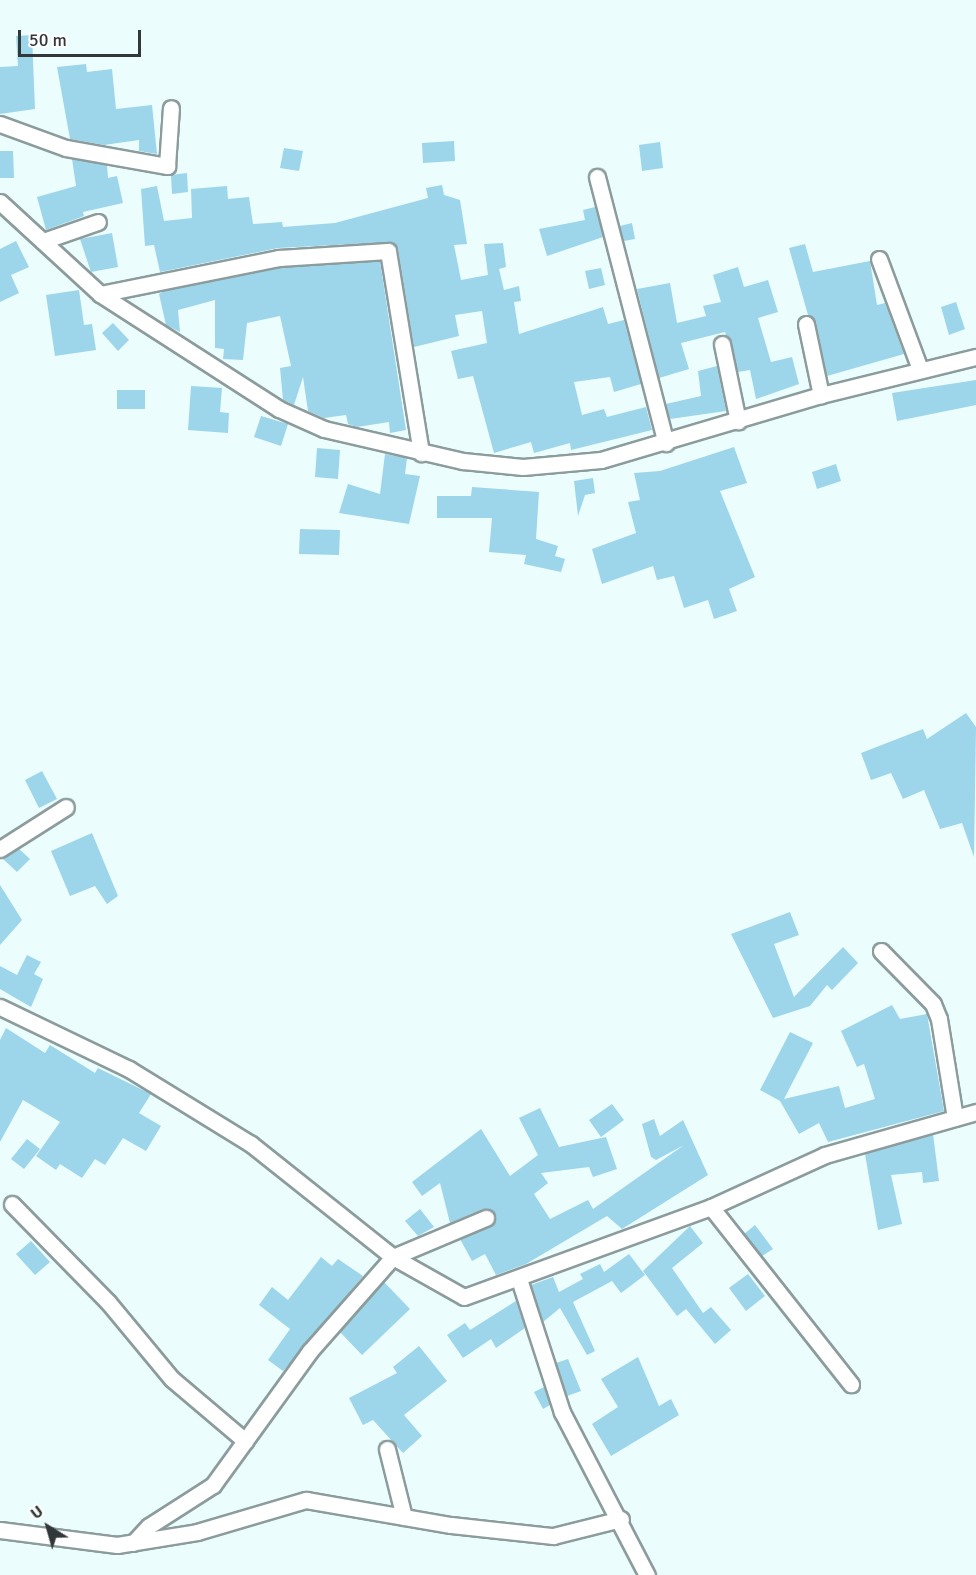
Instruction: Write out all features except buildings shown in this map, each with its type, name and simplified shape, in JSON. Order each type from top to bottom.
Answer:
[{"type":"street","points":[[0,124],[66,148],[167,166],[171,108]]},
{"type":"street","points":[[597,177],[666,443]]},
{"type":"street","points":[[0,202],[100,294],[298,420],[420,453],[540,466],[601,460],[666,443],[821,395],[976,357]]},
{"type":"street","points":[[43,241],[98,222]]},
{"type":"street","points":[[100,294],[279,258],[388,250],[420,453]]},
{"type":"street","points":[[879,259],[920,369]]},
{"type":"street","points":[[806,324],[821,395]]},
{"type":"street","points":[[722,344],[738,421]]},
{"type":"street","points":[[0,849],[66,807]]},
{"type":"street","points":[[881,951],[933,1004],[939,1019],[955,1118]]},
{"type":"street","points":[[0,1007],[129,1069],[251,1144],[393,1257],[464,1297],[519,1279],[711,1207],[825,1155],[976,1112]]},
{"type":"street","points":[[12,1204],[108,1302],[172,1379],[245,1441]]},
{"type":"street","points":[[711,1207],[850,1384]]},
{"type":"street","points":[[134,1542],[148,1526],[213,1485],[310,1351],[393,1257],[486,1218]]},
{"type":"street","points":[[519,1279],[562,1412],[621,1519],[646,1575]]},
{"type":"street","points":[[387,1449],[404,1517]]},
{"type":"street","points":[[0,1530],[111,1545],[197,1532],[306,1500],[404,1517],[553,1536],[621,1519]]}]
